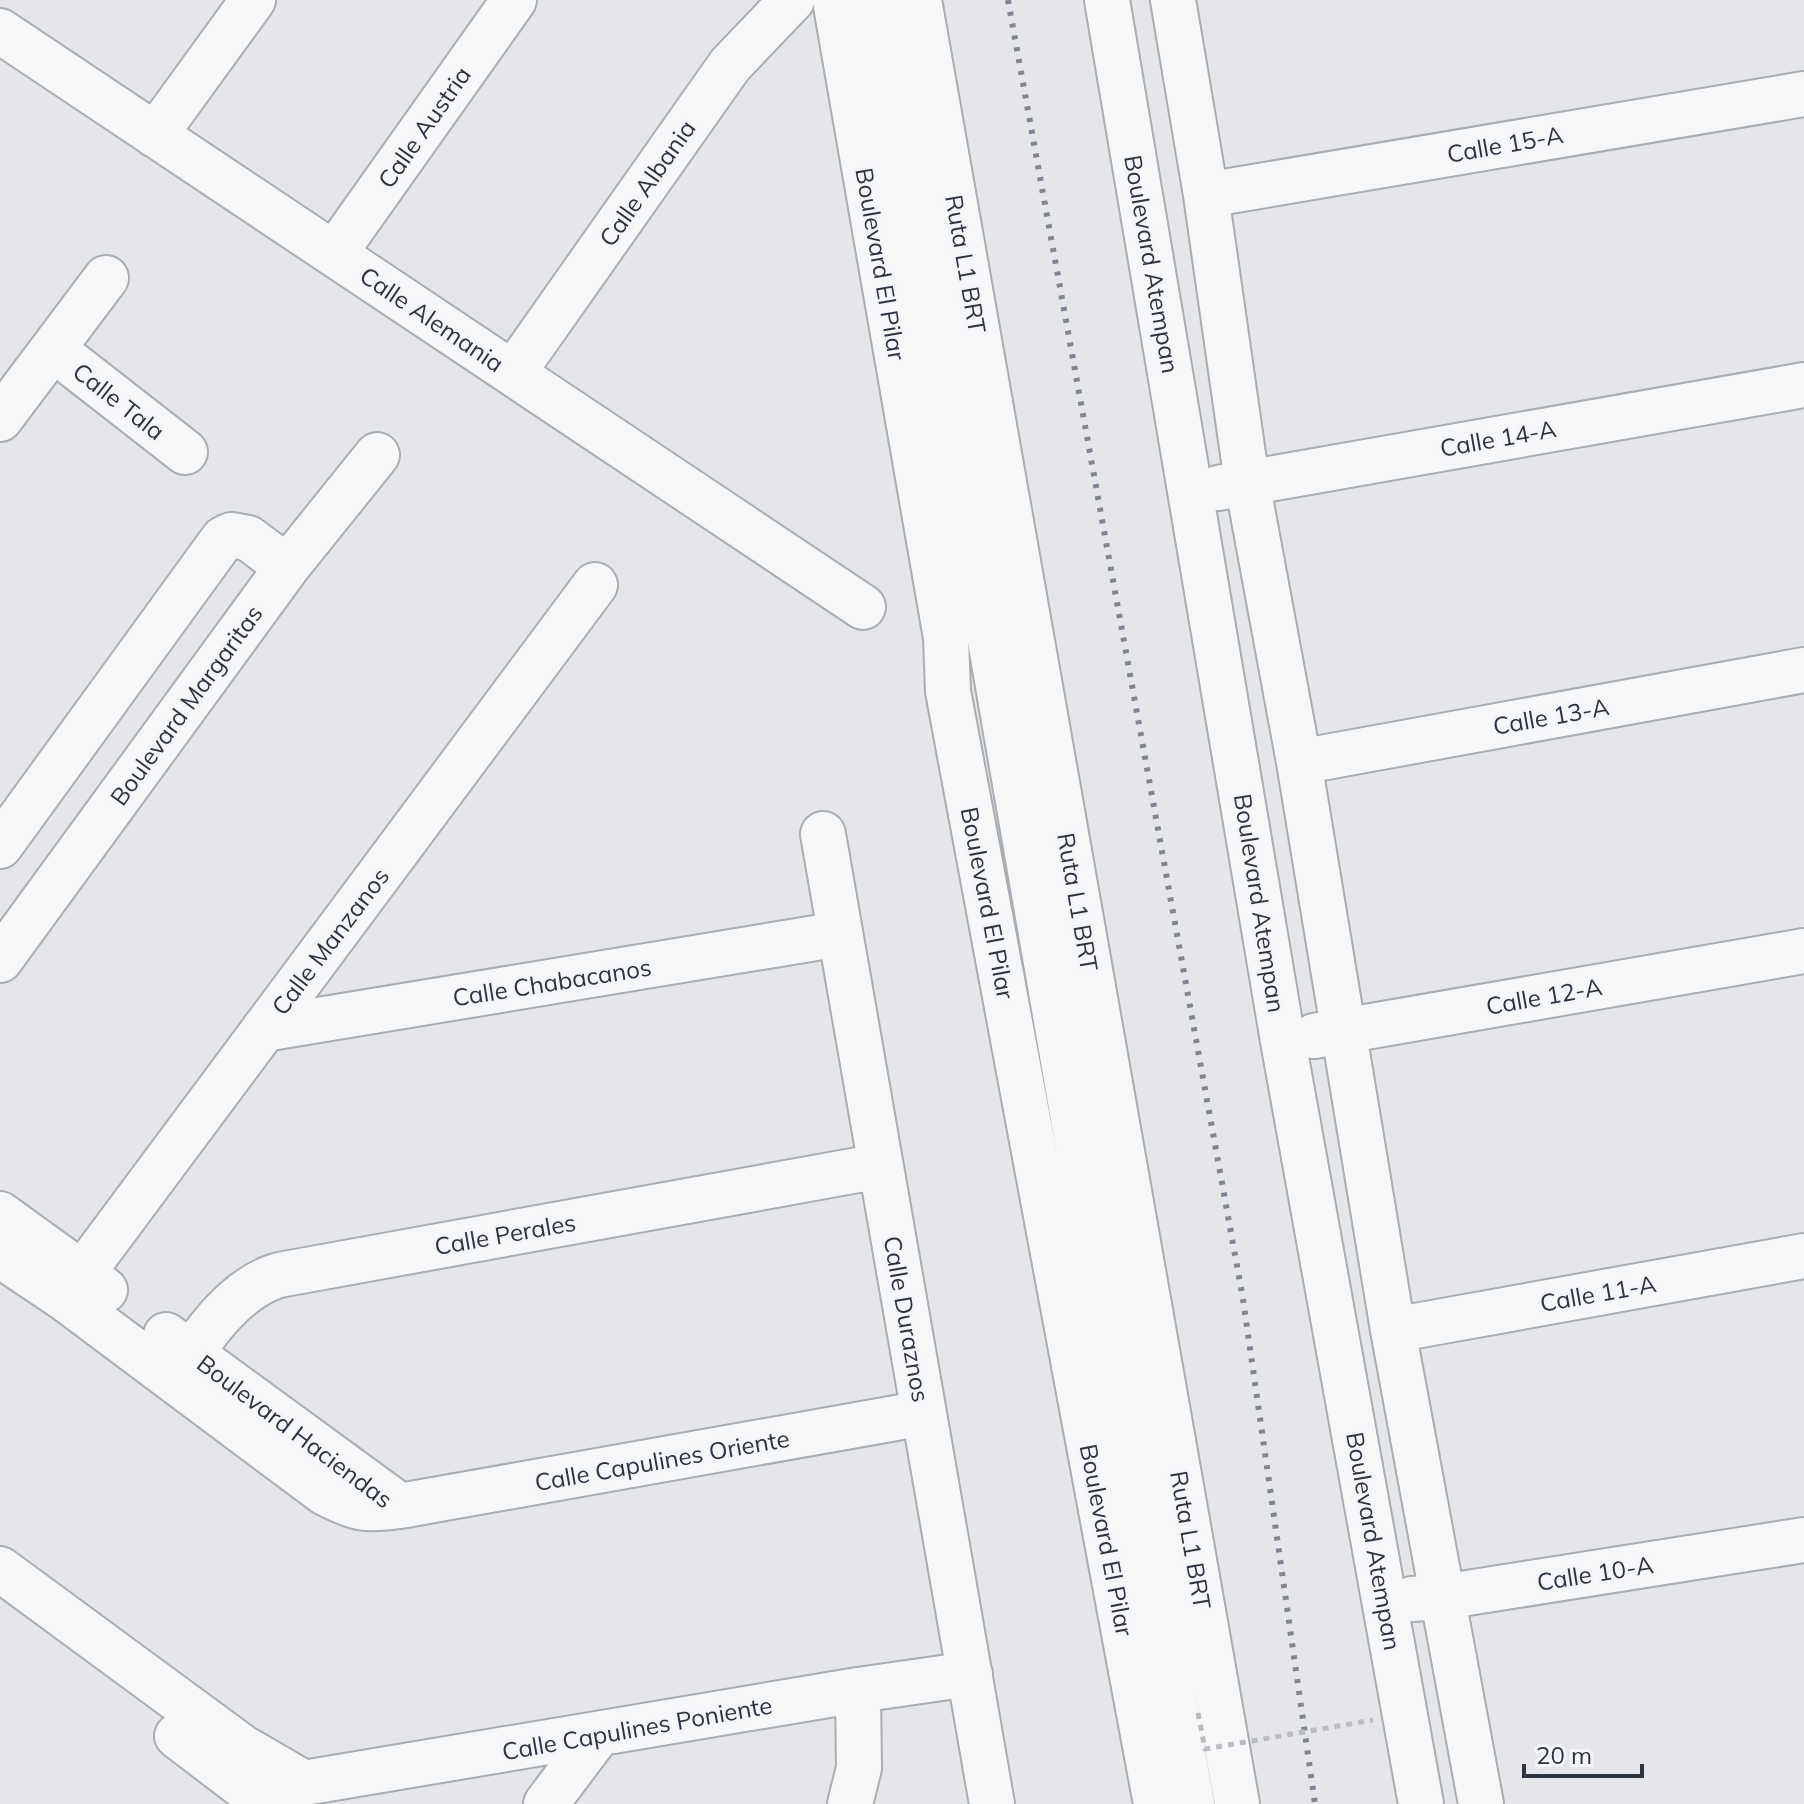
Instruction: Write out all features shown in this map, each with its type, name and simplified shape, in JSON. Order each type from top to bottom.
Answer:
[{"type":"street","points":[[155,135],[253,0]]},
{"type":"street","name":"Calle Austria","points":[[334,254],[514,0]]},
{"type":"street","name":"Calle Albania","points":[[513,373],[730,65],[792,0]]},
{"type":"street","name":"Boulevard El Pilar","points":[[835,0],[946,638],[948,691],[1156,1804]]},
{"type":"street","name":"Ruta L1 BRT","points":[[879,0],[1192,1804]]},
{"type":"street","name":"Ruta L1 BRT","points":[[919,0],[1237,1804]]},
{"type":"street","name":"Boulevard Atempan","points":[[1107,0],[1283,1041],[1421,1804]]},
{"type":"street","points":[[1173,0],[1206,195],[1247,482],[1299,762],[1393,1330],[1481,1804]]},
{"type":"street","name":"Calle Alemania","points":[[0,31],[863,607]]},
{"type":"street","name":"Calle 15-A","points":[[1206,195],[1804,94]]},
{"type":"street","points":[[0,419],[106,278]]},
{"type":"street","name":"Calle Tala","points":[[53,349],[185,452]]},
{"type":"street","name":"Calle 14-A","points":[[1192,494],[1804,385]]},
{"type":"street","name":"Boulevard Margaritas","points":[[0,960],[287,567],[377,455]]},
{"type":"street","points":[[0,846],[216,548],[231,535],[240,535],[287,567]]},
{"type":"street","name":"Calle Manzanos","points":[[73,1286],[595,585]]},
{"type":"street","name":"Calle 13-A","points":[[1299,762],[1804,670]]},
{"type":"street","name":"Calle Duraznos","points":[[823,834],[992,1804]]},
{"type":"street","name":"Calle Chabacanos","points":[[264,1029],[840,934]]},
{"type":"street","name":"Calle 12-A","points":[[1283,1041],[1804,951]]},
{"type":"street","name":"Calle Perales","points":[[182,1366],[246,1291],[279,1275],[880,1166]]},
{"type":"street","name":"Boulevard Haciendas","points":[[0,1214],[73,1286],[182,1366],[400,1506]]},
{"type":"street","name":"Boulevard Haciendas","points":[[0,1255],[73,1286]]},
{"type":"street","name":"Calle 11-A","points":[[1393,1330],[1804,1256]]},
{"type":"street","name":"Calle Capulines Oriente","points":[[400,1506],[924,1413]]},
{"type":"street","name":"Calle 10-A","points":[[1386,1601],[1442,1597],[1804,1540]]},
{"type":"street","points":[[0,1569],[242,1747],[304,1783]]},
{"type":"street","name":"Calle Capulines Poniente","points":[[0,1602],[264,1803],[304,1783],[970,1674]]},
{"type":"street","points":[[850,1804],[859,1768],[858,1690]]},
{"type":"street","points":[[546,1804],[597,1736]]},
{"type":"path","points":[[1198,1713],[1205,1749],[1373,1720]]},
{"type":"railway","points":[[1008,0],[1243,1299],[1315,1804]]}]
